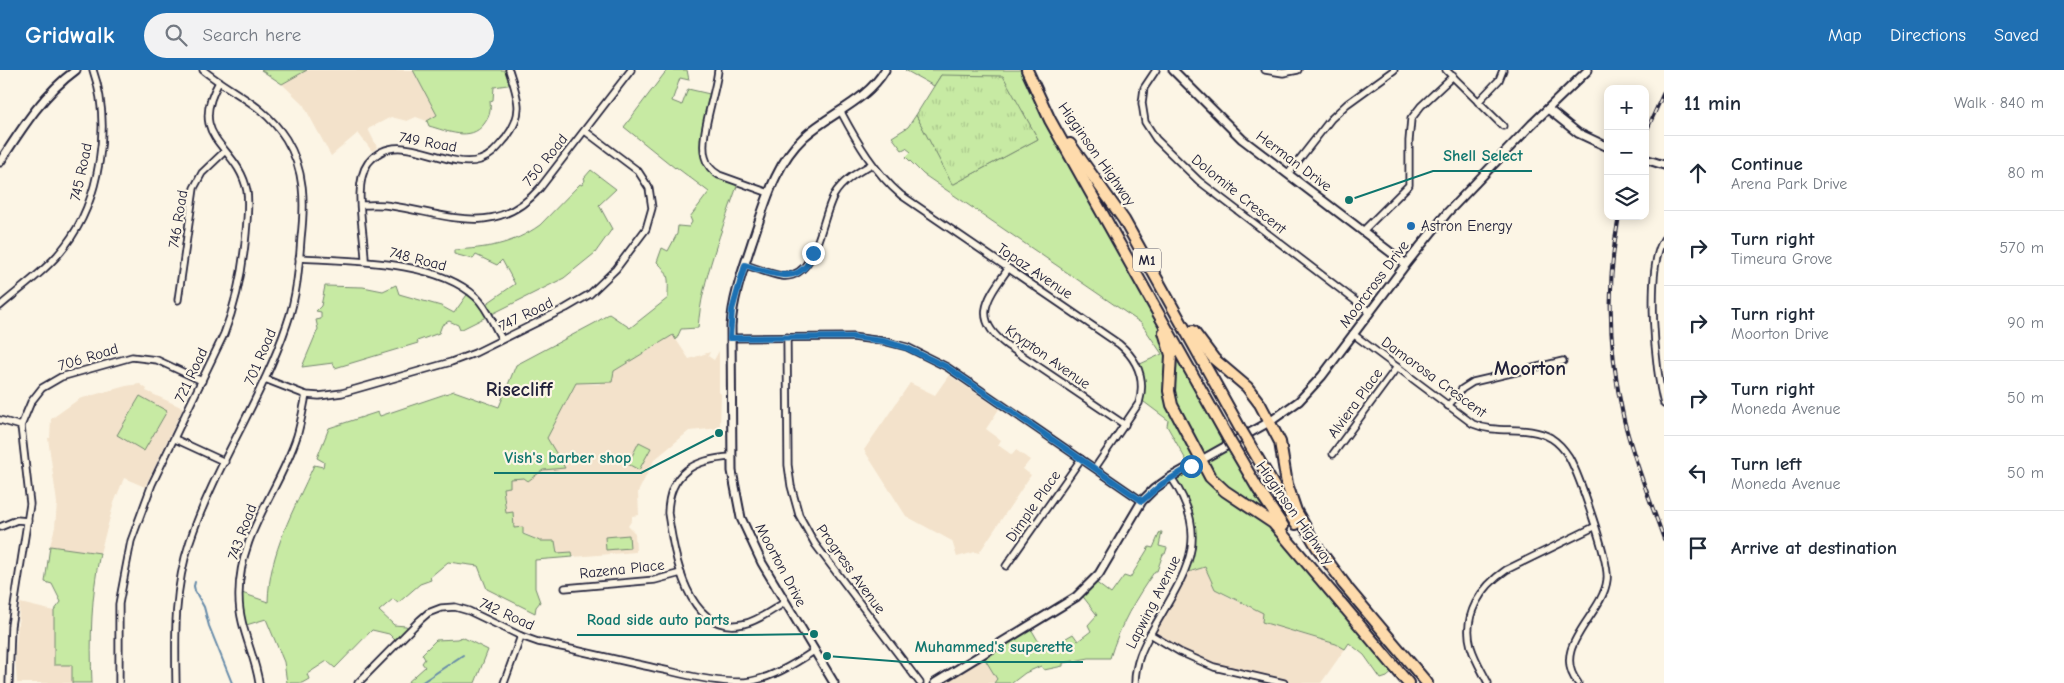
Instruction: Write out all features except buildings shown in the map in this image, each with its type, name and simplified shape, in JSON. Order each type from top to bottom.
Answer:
[{"type":"highway","name":"M1","points":[[1027,70],[1039,97]]},
{"type":"highway","name":"Higginson Highway","points":[[1039,97],[1121,216],[1158,280],[1276,517],[1344,607],[1408,683]]},
{"type":"highway","name":"Higginson Highway","points":[[1039,97],[1050,120],[1145,288],[1238,439],[1290,516],[1427,683]]},
{"type":"highway","points":[[1158,280],[1206,348],[1223,368],[1252,393],[1271,421],[1280,442],[1287,484],[1296,511],[1313,541],[1346,586]]},
{"type":"highway","points":[[1145,288],[1171,355],[1169,391],[1172,405],[1200,461],[1210,477],[1220,487],[1261,514],[1279,529],[1344,607]]},
{"type":"street","points":[[0,162],[34,111],[60,83],[76,70]]},
{"type":"street","name":"745 Road","points":[[0,306],[57,256],[78,228],[90,202],[96,173],[102,119],[93,70]]},
{"type":"street","name":"701 Road","points":[[176,683],[175,627],[180,577],[194,530],[265,379],[288,322],[295,292],[304,194],[300,170],[294,154],[286,139],[267,114],[202,70]]},
{"type":"street","name":"749 Road","points":[[365,261],[360,182],[365,168],[377,155],[390,148],[403,148],[464,162],[479,160],[495,152],[514,126],[518,113],[518,102],[509,70]]},
{"type":"street","name":"750 Road","points":[[361,205],[390,206],[460,220],[477,220],[496,216],[520,206],[532,197],[631,70]]},
{"type":"street","points":[[718,70],[704,143],[705,158],[713,171],[719,175],[768,193]]},
{"type":"street","name":"Moorton Drive","points":[[833,683],[784,603],[741,518],[733,479],[732,456],[730,338],[732,310],[768,193],[780,168],[795,146],[813,130],[869,91],[885,70]]},
{"type":"street","name":"Dolomite Crescent","points":[[1156,70],[1144,88],[1142,104],[1145,122],[1156,139],[1199,181],[1370,312]]},
{"type":"street","name":"Herman Drive","points":[[1173,70],[1232,131],[1406,264]]},
{"type":"street","points":[[1265,70],[1283,73],[1298,70]]},
{"type":"street","points":[[1288,174],[1336,114],[1394,70]]},
{"type":"street","points":[[1446,70],[1503,126]]},
{"type":"street","points":[[1478,102],[1499,80],[1503,70]]},
{"type":"street","name":"Moorcross Drive","points":[[1142,501],[1171,477],[1271,421],[1306,394],[1452,207],[1588,70]]},
{"type":"street","points":[[1363,231],[1409,185],[1411,119],[1421,106],[1453,76]]},
{"type":"street","name":"721 Road","points":[[119,683],[118,618],[126,558],[143,506],[233,311],[240,281],[245,243],[247,192],[241,173],[214,138],[208,114],[210,102],[220,82]]},
{"type":"street","points":[[1548,109],[1578,133],[1604,145]]},
{"type":"street","name":"Topaz Avenue","points":[[841,112],[872,164],[901,195],[1119,344],[1133,356],[1140,372],[1142,394],[1136,408],[1096,468]]},
{"type":"street","name":"747 Road","points":[[265,379],[306,395],[328,395],[360,388],[451,362],[566,308],[590,294],[616,269],[646,229],[652,216],[652,202],[649,188],[632,166],[585,131]]},
{"type":"street","name":"746 Road","points":[[178,300],[194,188],[202,173],[224,152]]},
{"type":"street","points":[[1649,160],[1664,164]]},
{"type":"street","points":[[745,265],[784,276],[804,268],[811,258],[834,195],[848,179],[872,164]]},
{"type":"street","points":[[1664,239],[1658,249],[1656,259],[1653,314],[1658,374],[1664,404]]},
{"type":"street","name":"748 Road","points":[[299,258],[389,264],[458,283],[482,304],[502,339]]},
{"type":"street","name":"Krypton Avenue","points":[[1008,269],[986,304],[986,318],[992,332],[1008,346],[1125,425]]},
{"type":"street","name":"Damorosa Crescent","points":[[1353,334],[1473,424],[1481,428],[1534,431],[1545,435],[1561,446],[1573,464],[1606,558],[1608,580],[1602,598],[1579,633],[1571,651],[1570,668],[1578,683]]},
{"type":"street","points":[[730,338],[869,338],[897,344],[920,353],[952,370],[1142,501],[1108,561],[1087,588],[1063,606],[935,683]]},
{"type":"street","name":"Progress Avenue","points":[[787,338],[788,465],[791,486],[800,515],[815,544],[920,683]]},
{"type":"street","name":"706 Road","points":[[21,426],[31,402],[42,388],[50,382],[122,359],[132,357],[149,358],[167,364],[202,381]]},
{"type":"street","points":[[1448,406],[1462,389],[1473,382],[1563,361]]},
{"type":"street","name":"Alviera Place","points":[[1333,454],[1397,367]]},
{"type":"street","name":"743 Road","points":[[259,683],[244,631],[240,608],[241,569],[254,529],[297,436],[306,395]]},
{"type":"street","points":[[0,420],[21,426],[30,495],[28,521],[11,626],[9,683]]},
{"type":"street","points":[[175,439],[225,462]]},
{"type":"street","points":[[732,456],[701,461],[683,474],[674,486],[668,504],[668,513],[681,573],[700,611],[710,619],[724,624],[746,624],[784,603]]},
{"type":"street","name":"Dimple Place","points":[[1006,566],[1081,459]]},
{"type":"street","name":"Lapwing Avenue","points":[[1133,683],[1138,658],[1183,574],[1192,552],[1193,534],[1190,514],[1171,477]]},
{"type":"street","points":[[0,527],[17,520],[28,521]]},
{"type":"street","points":[[1488,683],[1475,657],[1469,633],[1472,612],[1482,591],[1506,570],[1594,527]]},
{"type":"street","name":"Razena Place","points":[[565,588],[655,580],[681,573]]},
{"type":"street","name":"742 Road","points":[[358,683],[428,613],[441,608],[455,607],[469,611],[521,636],[700,681],[736,683],[754,680],[780,671],[814,651]]},
{"type":"street","points":[[1150,634],[1180,652],[1206,664],[1284,683]]},
{"type":"street","points":[[504,683],[521,636]]},
{"type":"shaded area","points":[[307,70],[413,70],[437,115],[427,121],[416,117],[407,121],[391,117],[368,129],[377,147],[374,150],[372,151],[358,133],[331,156],[303,104],[282,84]]},
{"type":"shaded area","points":[[673,335],[689,359],[710,352],[708,356],[714,360],[719,351],[720,428],[689,431],[654,460],[638,492],[639,515],[632,516],[628,526],[635,533],[636,552],[573,557],[572,552],[557,553],[555,541],[540,541],[514,528],[506,513],[503,488],[510,487],[510,479],[524,478],[528,480],[539,472],[549,469],[547,438],[576,383],[599,384],[614,371]]},
{"type":"shaded area","points":[[949,375],[999,409],[986,429],[1001,440],[998,445],[1012,455],[1016,450],[1030,460],[1023,469],[1031,475],[979,553],[975,552],[957,557],[952,541],[906,516],[864,450],[910,383],[935,395]]},
{"type":"shaded area","points":[[140,384],[147,389],[146,391],[183,408],[145,487],[124,478],[114,503],[100,553],[50,546],[55,527],[57,503],[48,438],[50,438],[51,419],[79,399]]},
{"type":"shaded area","points":[[1205,567],[1215,589],[1264,613],[1294,632],[1336,644],[1345,649],[1321,683],[1281,683],[1215,668],[1149,635],[1182,574]]},
{"type":"shaded area","points":[[20,603],[54,611],[54,664],[72,665],[72,683],[17,683],[15,653]]},
{"type":"shaded area","points":[[983,656],[997,679],[994,683],[936,683]]},
{"type":"green space","points":[[261,70],[307,70],[282,84]]},
{"type":"green space","points":[[413,70],[509,70],[514,84],[494,87],[493,100],[490,101],[490,113],[484,124],[472,133],[458,134],[429,126],[427,121],[437,115]]},
{"type":"green space","points":[[667,70],[687,70],[689,80],[680,78],[672,101],[682,105],[688,89],[714,95],[704,152],[713,172],[738,183],[708,273],[698,328],[681,329],[676,340],[673,335],[614,371],[612,382],[576,383],[547,438],[565,468],[543,470],[528,481],[524,478],[510,479],[510,487],[503,488],[506,513],[513,512],[514,528],[523,527],[523,534],[540,541],[555,541],[557,553],[572,552],[573,557],[535,560],[535,588],[540,602],[536,607],[535,613],[487,589],[478,566],[448,562],[430,577],[431,580],[420,584],[398,603],[393,599],[379,611],[394,625],[406,626],[410,629],[397,642],[389,634],[372,630],[335,668],[327,661],[307,674],[309,679],[302,683],[287,683],[284,662],[266,619],[243,626],[239,592],[268,602],[269,584],[278,549],[314,465],[323,467],[324,462],[317,458],[329,428],[378,412],[380,416],[454,391],[499,407],[516,365],[609,314],[630,328],[668,298],[667,274],[657,262],[662,248],[668,251],[677,234],[678,226],[689,227],[692,222],[690,217],[709,192],[675,168],[624,127]]},
{"type":"green space","points":[[905,70],[1026,70],[1258,490],[1294,543],[1395,670],[1387,677],[1381,679],[1364,655],[1349,643],[1345,649],[1336,644],[1262,622],[1263,613],[1215,589],[1205,567],[1182,574],[1187,563],[1191,524],[1171,477],[1190,467],[1167,426],[1168,420],[1140,399],[1138,365],[1162,354],[1141,323],[923,174],[906,157],[911,152],[906,148],[902,150],[892,137],[908,127],[916,115],[954,184],[1038,139],[1021,109],[941,75],[934,86]]},
{"type":"green space","points":[[941,75],[1003,76],[1038,139],[952,184],[916,115]]},
{"type":"green space","points":[[591,170],[616,189],[599,205],[612,229],[595,253],[564,278],[460,330],[458,325],[449,321],[442,325],[439,333],[417,341],[418,343],[335,368],[333,363],[302,367],[318,329],[316,320],[321,319],[321,312],[316,311],[321,306],[325,286],[363,287],[383,291],[396,285],[399,294],[441,306],[454,313],[469,292],[483,306],[515,284],[502,260],[497,265],[476,255],[473,259],[454,254],[454,250],[499,244],[530,232],[540,225],[580,184],[582,185],[585,180],[584,178]]},
{"type":"green space","points":[[140,396],[167,411],[144,451],[117,435]]},
{"type":"green space","points":[[639,442],[651,448],[639,470],[628,464]]},
{"type":"green space","points":[[1160,532],[1162,532],[1159,546],[1167,548],[1165,554],[1163,554],[1157,571],[1148,581],[1129,613],[1118,635],[1110,658],[1089,658],[1063,663],[1063,666],[1044,670],[1041,666],[1025,673],[1012,683],[994,683],[997,679],[983,656],[1030,627],[1044,651],[1073,634],[1078,641],[1091,631],[1088,625],[1097,615],[1081,594],[1094,581],[1111,594],[1124,576],[1130,578],[1149,547],[1153,548]]},
{"type":"green space","points":[[629,535],[630,548],[606,550],[605,537]]},
{"type":"green space","points":[[50,546],[100,553],[92,618],[92,683],[72,683],[72,665],[54,665],[54,611],[61,602],[52,584],[45,582]]},
{"type":"green space","points":[[462,637],[488,650],[475,683],[407,683],[425,667],[422,663],[425,659],[422,654],[436,640]]},
{"type":"waterway","points":[[195,582],[195,591],[204,607],[209,626],[232,683]]},
{"type":"waterway","points":[[421,683],[463,655]]},
{"type":"railway","points":[[1647,130],[1664,92]]},
{"type":"railway","points":[[1618,220],[1612,267],[1611,293],[1612,344],[1615,370],[1628,435],[1664,539]]},
{"type":"place","name":"Shell Select","points":[[1349,200]]},
{"type":"place","name":"Astron Energy","points":[[1411,226]]},
{"type":"place","name":"Vish's barber shop","points":[[719,433]]},
{"type":"place","name":"Road side auto parts","points":[[814,634]]},
{"type":"place","name":"Muhammed's superette","points":[[827,656]]},
{"type":"district","name":"Moorton","points":[[1530,368]]},
{"type":"district","name":"Risecliff","points":[[519,389]]},
{"type":"route","points":[[813,253],[804,268],[787,276],[745,265],[735,295],[730,338],[852,337],[869,338],[897,344],[947,367],[1142,501],[1154,489],[1191,466]]}]
